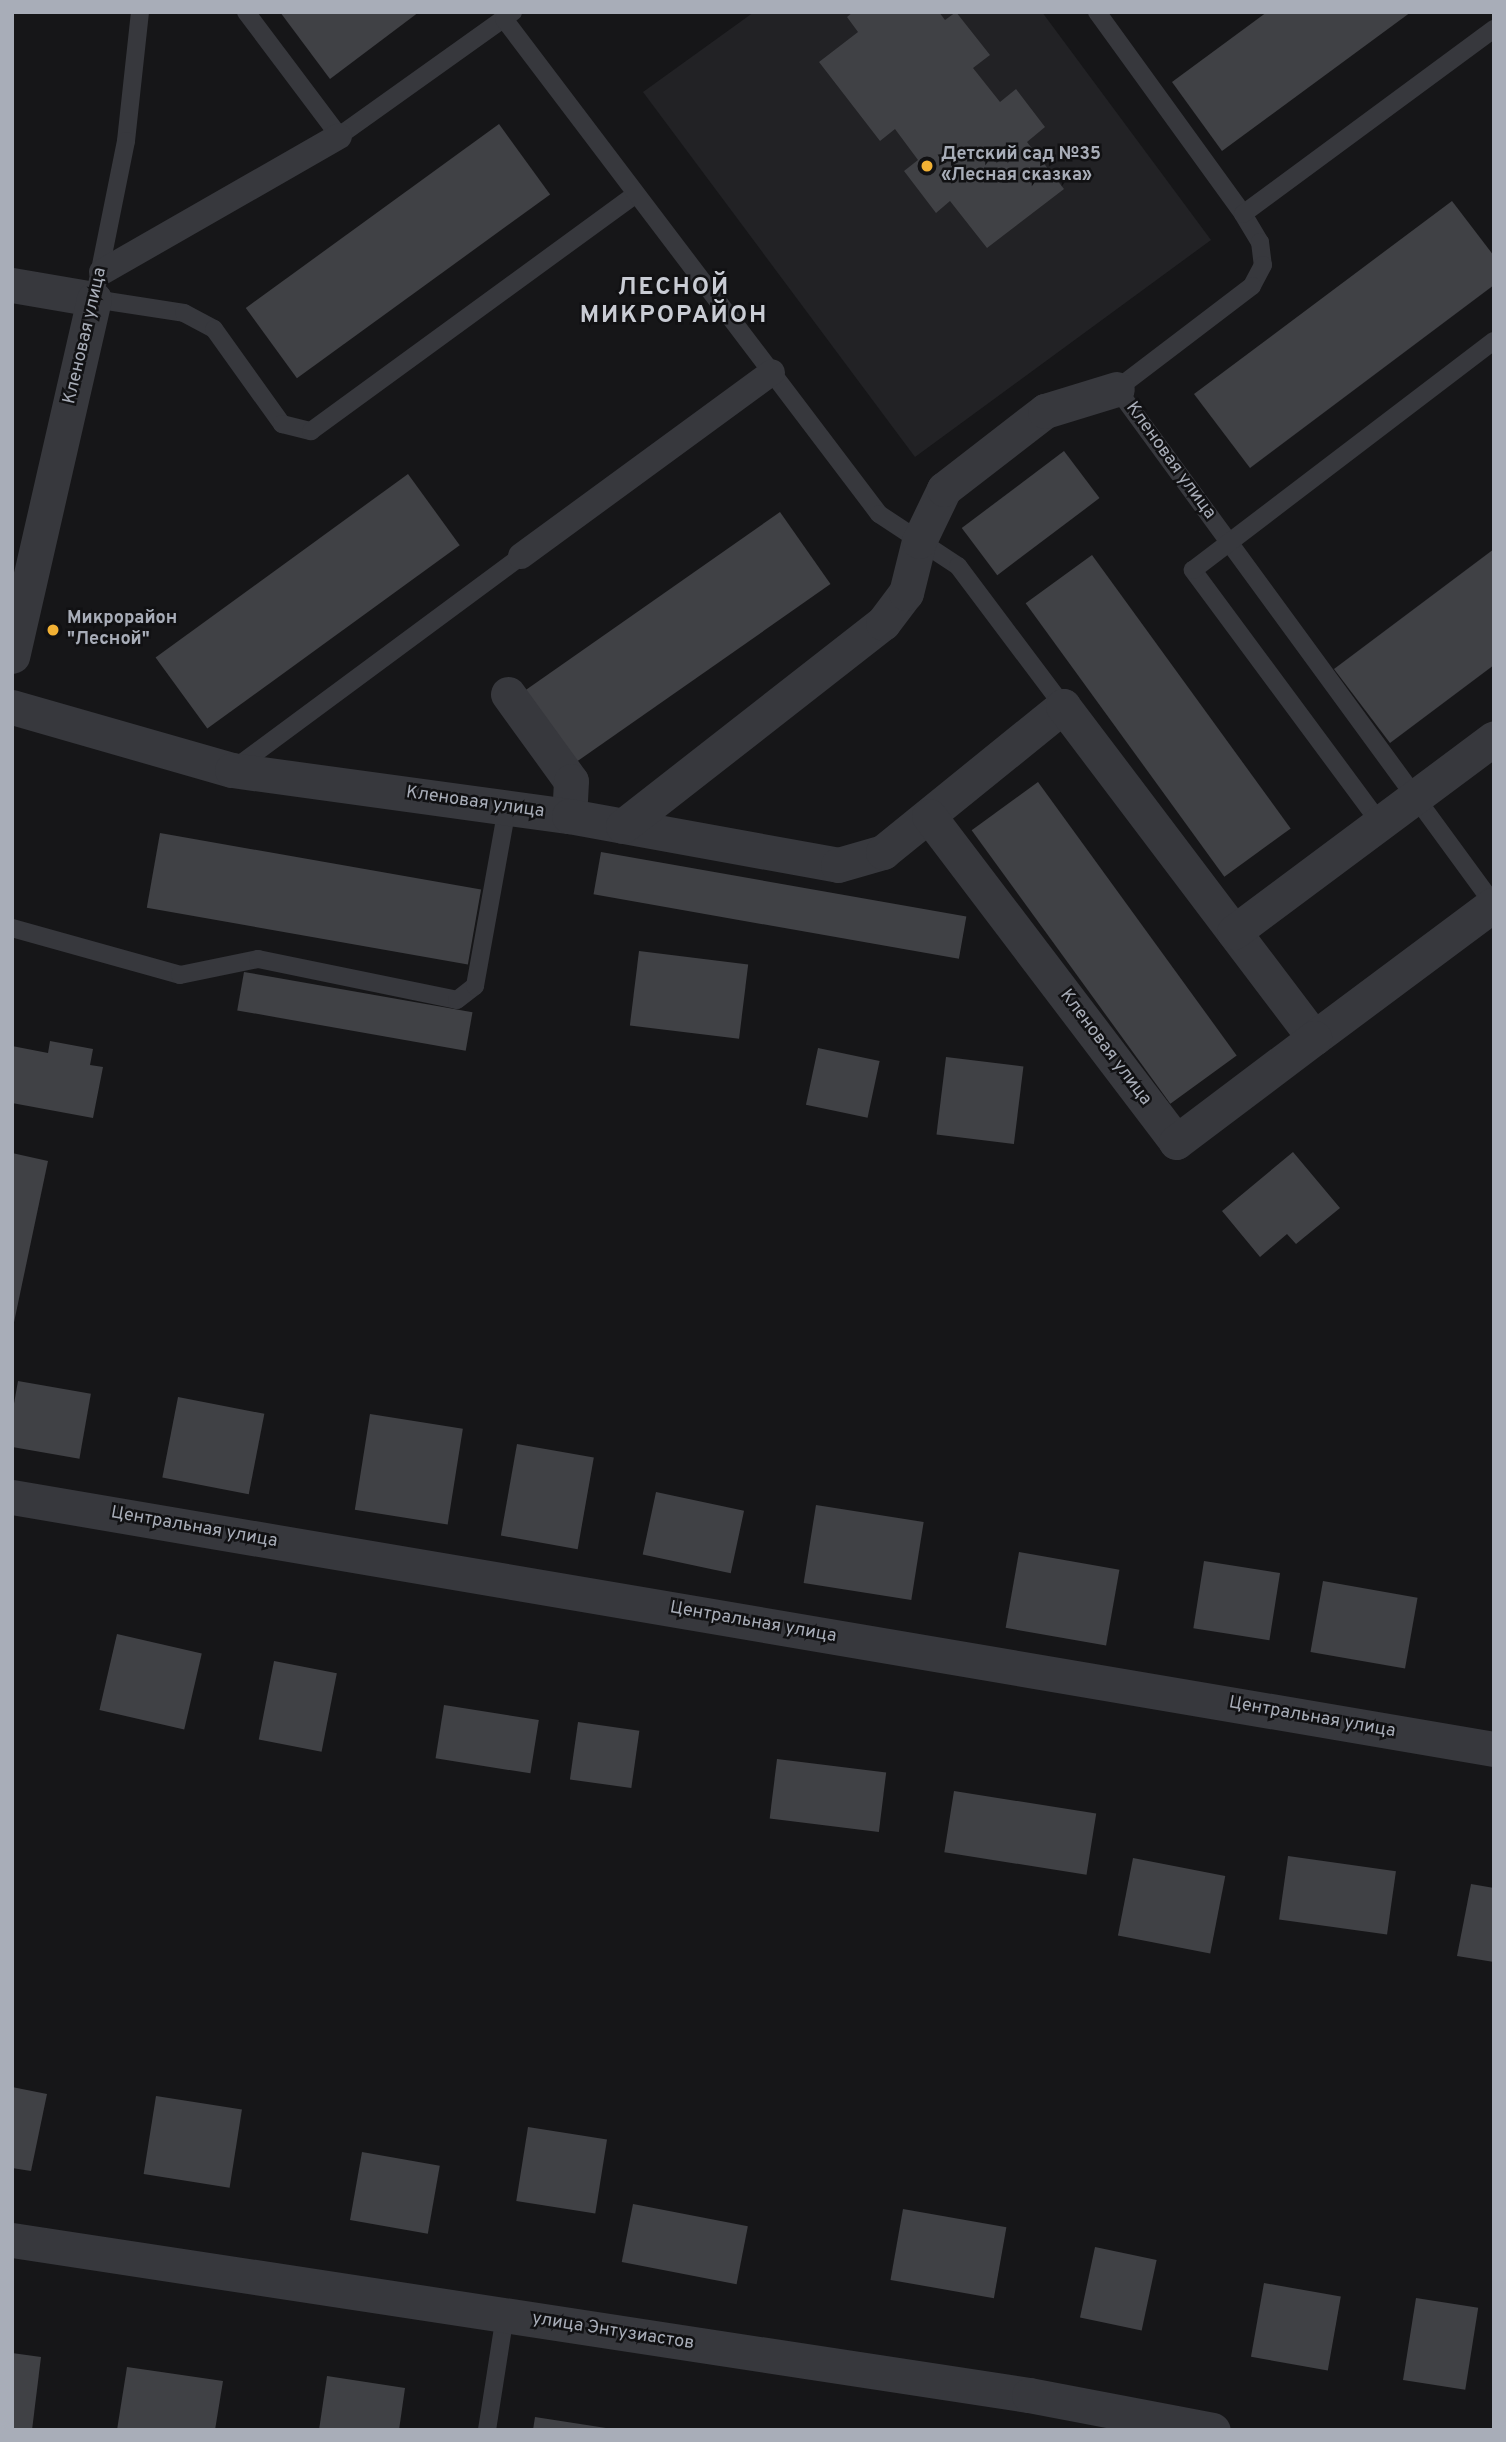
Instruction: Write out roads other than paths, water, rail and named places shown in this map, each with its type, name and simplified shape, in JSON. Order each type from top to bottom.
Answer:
[{"type":"street","points":[[12,285],[98,286],[339,136]]},
{"type":"street","name":"Кленовая улица","points":[[12,656],[98,286]]},
{"type":"street","points":[[521,556],[772,372]]},
{"type":"street","points":[[623,826],[883,623],[906,593],[919,541],[944,489],[1045,411],[1117,389]]},
{"type":"street","points":[[508,694],[571,781],[569,816]]},
{"type":"street","points":[[1063,706],[1314,1038]]},
{"type":"street","name":"Кленовая улица","points":[[12,707],[232,770],[569,816],[838,865],[883,852],[1063,706]]},
{"type":"street","points":[[1234,932],[1494,738]]},
{"type":"street","name":"Кленовая улица","points":[[929,816],[1176,1142],[1493,903]]},
{"type":"street","name":"Центральная улица","points":[[12,1497],[1494,1749]]},
{"type":"street","name":"улица Энтузиастов","points":[[12,2240],[505,2315],[1213,2430]]},
{"type":"lane","name":"Кленовая улица","points":[[98,286],[140,12]]},
{"type":"lane","points":[[246,12],[339,136],[508,16],[636,194],[878,514],[958,566],[1063,706]]},
{"type":"lane","name":"Кленовая улица","points":[[1097,12],[1243,214],[1262,253],[1252,286],[1117,389],[1493,903]]},
{"type":"lane","points":[[1243,214],[1494,29]]},
{"type":"lane","points":[[98,286],[184,313],[214,329],[282,424],[311,430],[636,194]]},
{"type":"lane","points":[[1380,823],[1193,570],[1226,539],[1494,341]]},
{"type":"lane","points":[[232,770],[521,556]]},
{"type":"lane","points":[[12,928],[180,975],[258,959],[457,1000],[475,986],[507,808]]},
{"type":"lane","points":[[487,2430],[505,2315]]},
{"type":"place","name":"Детский сад №35 «Лесная сказка»","points":[[927,166]]},
{"type":"place","name":"Микрорайон \"Лесной\"","points":[[53,630]]},
{"type":"district","name":"ЛЕСНОЙ МИКРОРАЙОН","points":[[674,303]]}]
